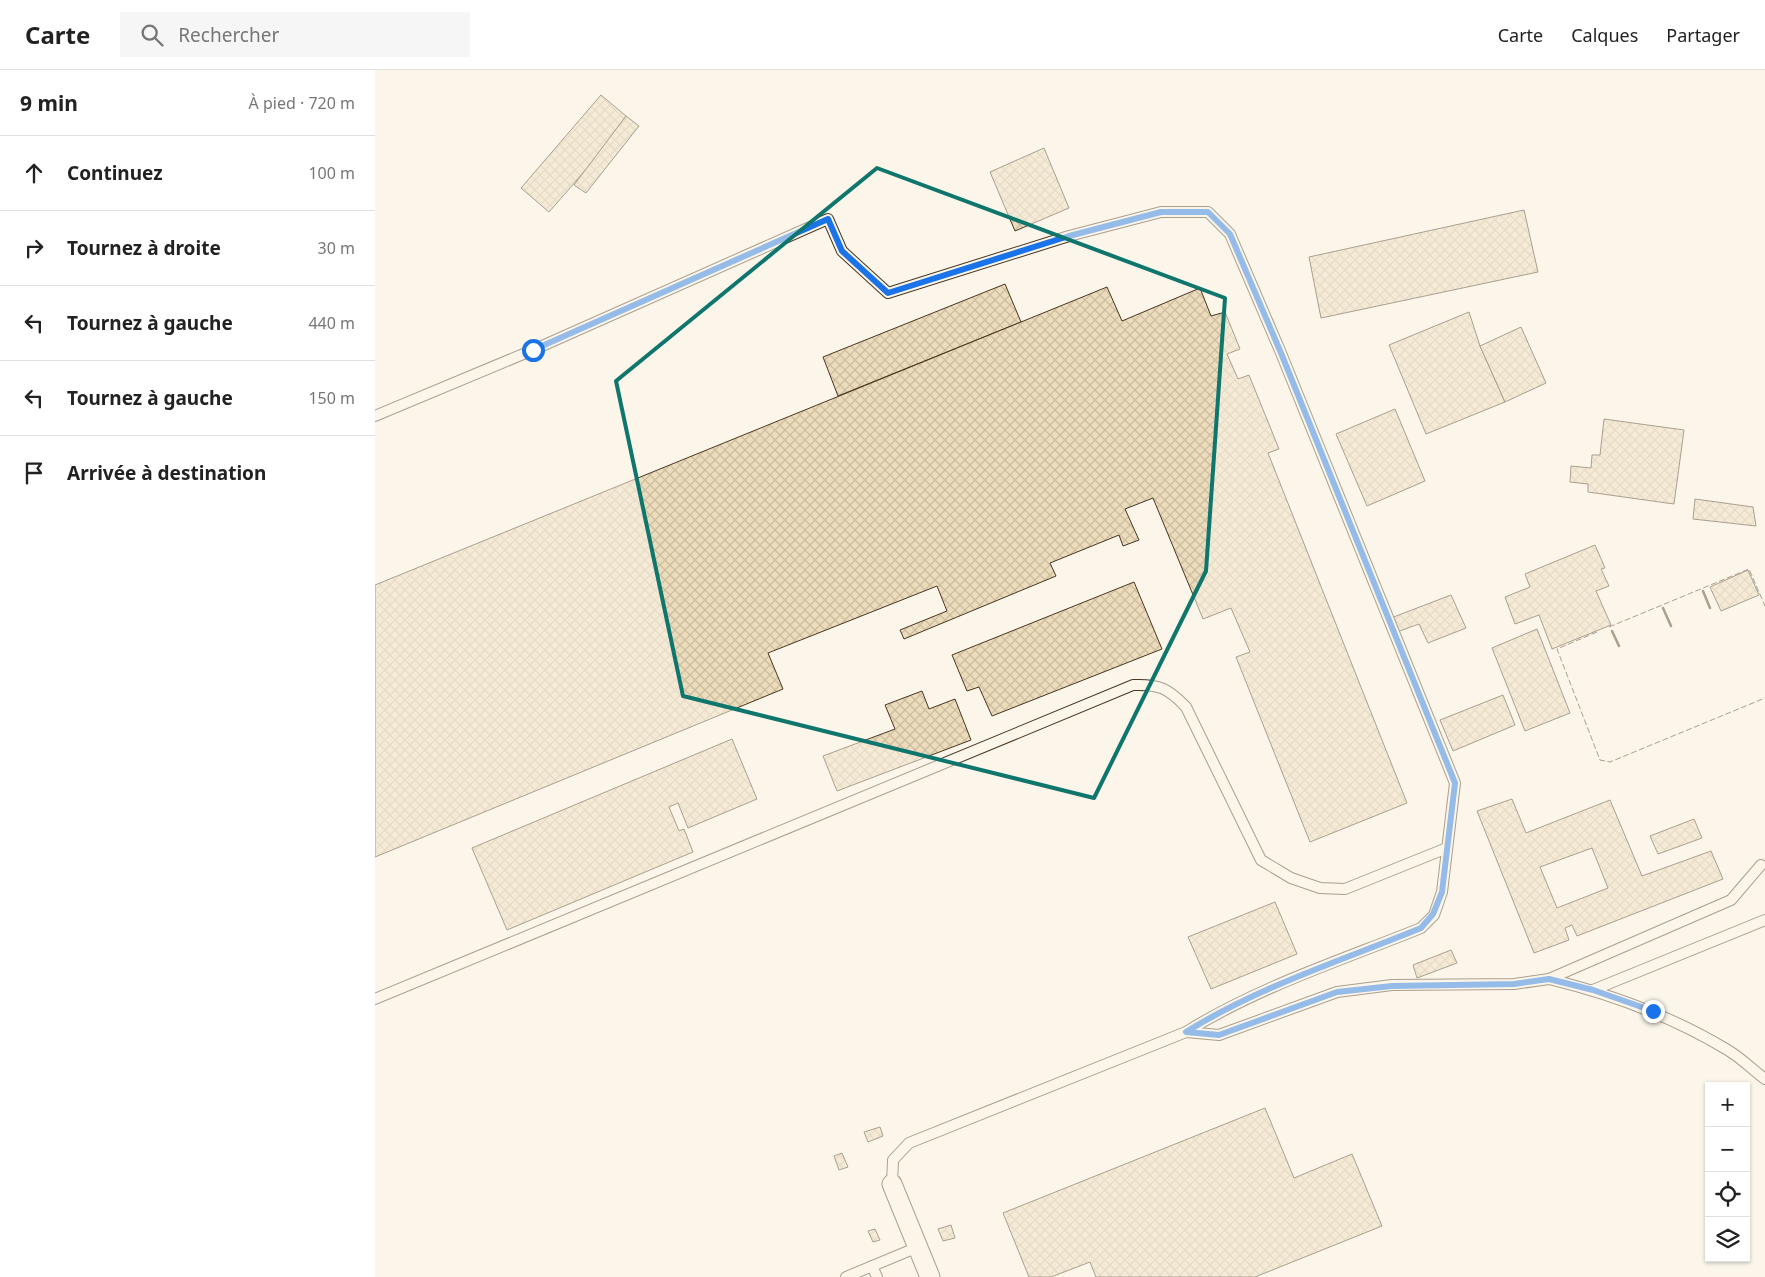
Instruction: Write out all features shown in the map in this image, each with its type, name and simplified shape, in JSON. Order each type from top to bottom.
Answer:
[{"type":"street","points":[[892,1184],[930,1277]]},
{"type":"lane","points":[[375,416],[533,350],[828,219],[842,251],[888,293],[1069,236],[1161,212],[1208,212],[1230,234],[1285,362],[1455,783],[1442,892],[1433,914],[1421,928],[1269,990],[1205,1020],[1186,1032],[909,1143],[893,1160],[892,1184]]},
{"type":"lane","points":[[375,998],[1133,684],[1155,684],[1174,694],[1186,707],[1261,860],[1291,878],[1320,888],[1345,889],[1447,848]]},
{"type":"lane","points":[[1186,1032],[1219,1035],[1337,992],[1392,986],[1514,984],[1549,979],[1731,900],[1761,864]]},
{"type":"lane","points":[[1593,990],[1765,920]]},
{"type":"lane","points":[[1549,979],[1593,990],[1653,1011],[1719,1045],[1765,1079]]},
{"type":"lane","points":[[846,1277],[918,1247]]},
{"type":"lane","points":[[872,1266],[877,1277]]},
{"type":"highlighted area","points":[[877,168],[1225,298],[1206,571],[1094,798],[683,696],[616,381]]},
{"type":"building","points":[[601,95],[626,116],[590,165],[549,212],[521,188]]},
{"type":"building","points":[[626,116],[639,126],[586,193],[574,185]]},
{"type":"building","points":[[1044,148],[1069,208],[1015,231],[990,172]]},
{"type":"building","points":[[1524,210],[1538,272],[1321,318],[1309,257]]},
{"type":"building","points":[[1005,284],[1021,322],[838,396],[823,357]]},
{"type":"building","points":[[1107,287],[1122,321],[1200,288],[1211,316],[1225,312],[1240,349],[1227,354],[1238,379],[1249,375],[1279,449],[1268,453],[1407,803],[1310,842],[1236,657],[1250,652],[1231,608],[1203,619],[1153,498],[1125,509],[1139,540],[1123,546],[1119,535],[1050,563],[1056,576],[904,639],[900,630],[947,611],[937,586],[768,653],[783,689],[375,857],[375,585]]},
{"type":"building","points":[[1469,312],[1480,346],[1505,402],[1426,434],[1389,345]]},
{"type":"building","points":[[1521,327],[1546,383],[1505,402],[1480,346]]},
{"type":"building","points":[[1395,409],[1425,481],[1367,506],[1336,434]]},
{"type":"building","points":[[1604,419],[1684,430],[1674,504],[1588,492],[1588,484],[1570,482],[1571,466],[1591,468],[1592,455],[1600,455]]},
{"type":"building","points":[[1695,499],[1753,507],[1756,526],[1693,519]]},
{"type":"building","points":[[1595,545],[1605,568],[1601,569],[1609,586],[1596,591],[1611,625],[1552,649],[1539,615],[1515,624],[1505,597],[1530,587],[1525,574]]},
{"type":"building","points":[[1748,570],[1759,595],[1721,611],[1710,587]]},
{"type":"building","points":[[1134,582],[1162,649],[992,716],[979,687],[967,691],[952,655]]},
{"type":"building","points":[[1451,595],[1466,628],[1428,643],[1419,624],[1397,632],[1391,618]]},
{"type":"building","points":[[1537,629],[1570,713],[1525,731],[1492,648]]},
{"type":"building","points":[[922,691],[929,709],[955,699],[971,740],[837,791],[823,756],[895,729],[885,705]]},
{"type":"building","points":[[1503,695],[1515,725],[1453,751],[1440,720]]},
{"type":"building","points":[[732,739],[757,799],[688,828],[678,803],[669,807],[679,831],[684,829],[693,852],[507,930],[472,848]]},
{"type":"building","points":[[1512,799],[1526,833],[1610,800],[1642,876],[1711,851],[1723,879],[1577,936],[1572,925],[1565,928],[1569,940],[1534,953],[1477,811]],"holes":[[[1592,848],[1608,888],[1557,908],[1540,867]]]},
{"type":"building","points":[[1694,819],[1702,838],[1658,854],[1650,836]]},
{"type":"building","points":[[1275,902],[1297,954],[1211,989],[1188,937]]},
{"type":"building","points":[[1451,950],[1457,963],[1417,978],[1413,965]]},
{"type":"building","points":[[1265,1108],[1294,1178],[1352,1154],[1382,1226],[1255,1277],[1096,1277],[1090,1262],[1051,1277],[1029,1277],[1003,1213]]},
{"type":"building","points":[[880,1127],[883,1136],[868,1142],[864,1132]]},
{"type":"building","points":[[842,1153],[848,1167],[839,1170],[834,1156]]},
{"type":"building","points":[[951,1225],[955,1238],[943,1241],[938,1229]]},
{"type":"building","points":[[875,1229],[880,1240],[873,1242],[868,1231]]},
{"type":"fence","points":[[1609,627],[1749,569],[1765,606]]},
{"type":"fence","points":[[1597,632],[1557,649],[1600,760],[1610,762],[1765,698]]},
{"type":"wall","points":[[1703,591],[1710,608]]},
{"type":"wall","points":[[1663,608],[1671,626]]},
{"type":"wall","points":[[1612,631],[1619,646]]},
{"type":"route","points":[[533,350],[828,219],[842,251],[888,293],[1069,236],[1161,212],[1208,212],[1230,234],[1281,353],[1455,783],[1442,892],[1433,914],[1421,928],[1269,990],[1205,1020],[1186,1032],[1219,1035],[1337,992],[1392,986],[1514,984],[1549,979],[1593,990],[1653,1011]]}]
